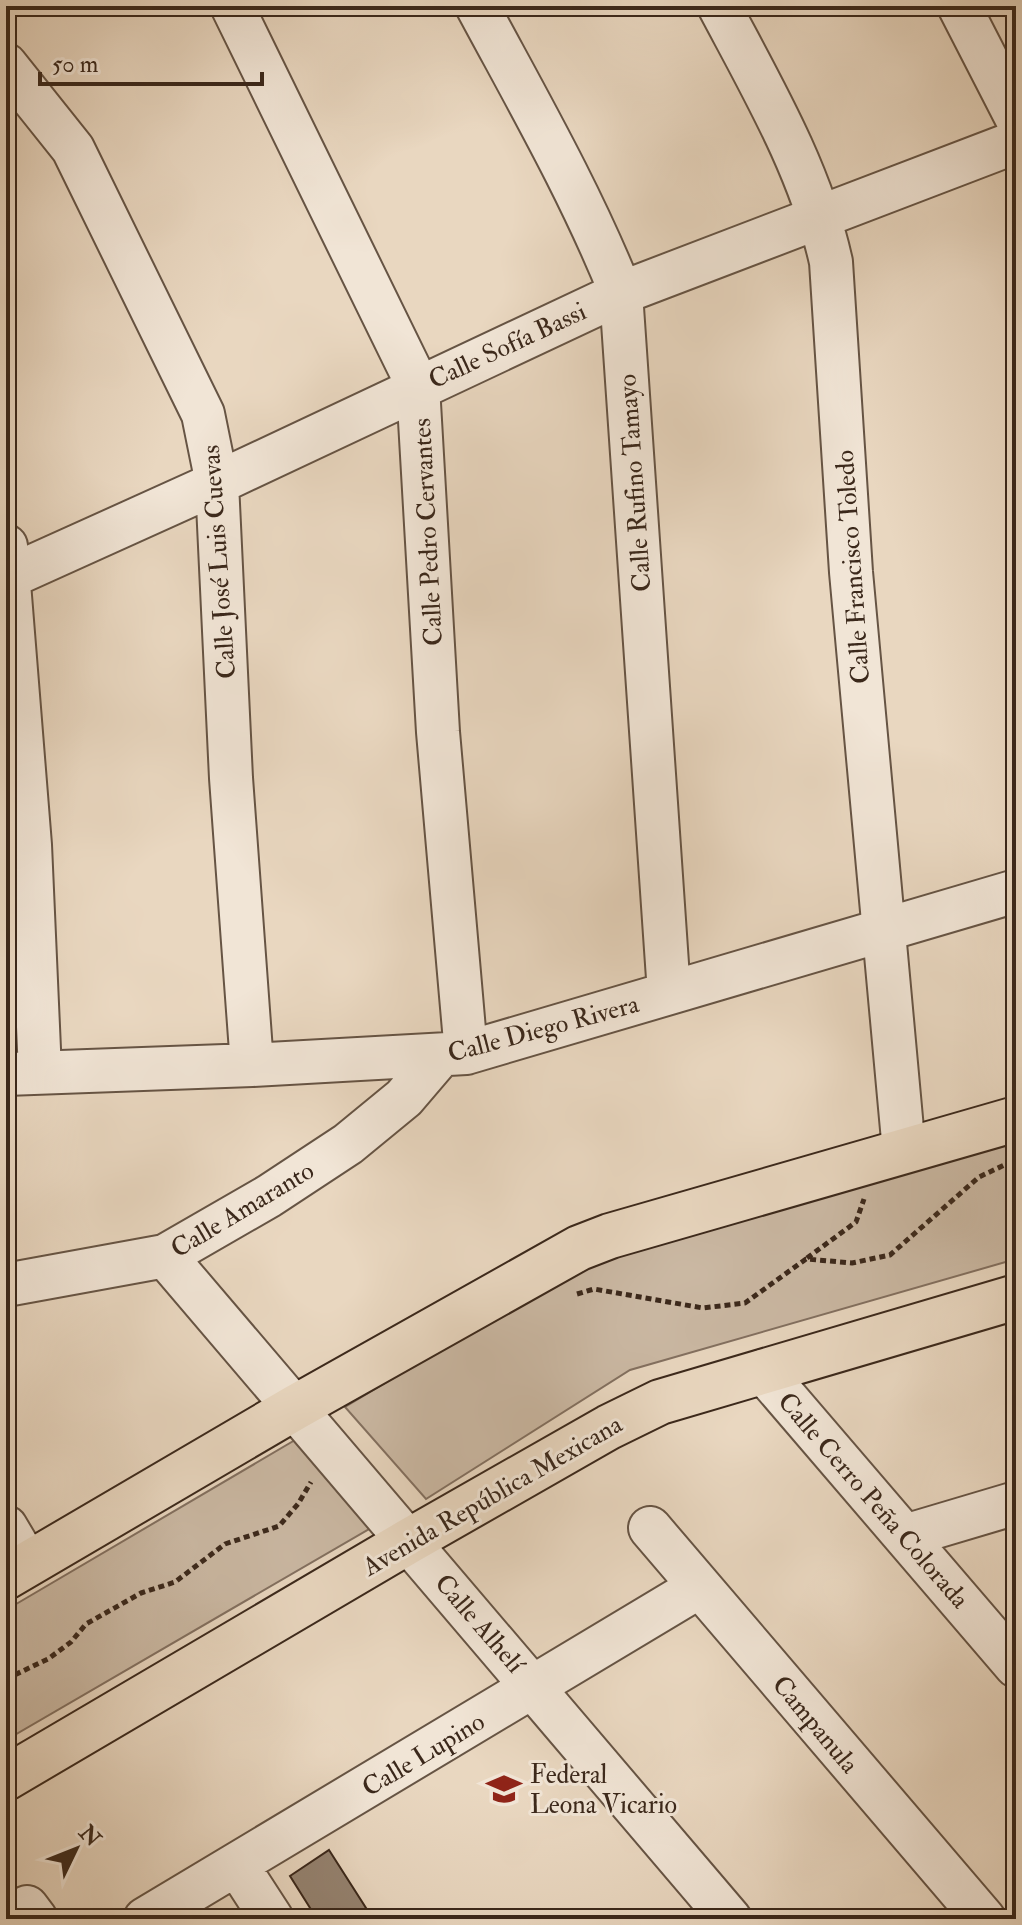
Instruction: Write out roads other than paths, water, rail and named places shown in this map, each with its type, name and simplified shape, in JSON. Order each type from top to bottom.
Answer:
[{"type":"main road","points":[[17,1570],[296,1407],[579,1248],[1016,1119]]},
{"type":"main road","name":"Avenida República Mexicana","points":[[6,1778],[409,1541],[660,1402],[1016,1297]]},
{"type":"street","name":"Calle Pedro Cervantes","points":[[232,6],[418,386],[438,732],[452,1055]]},
{"type":"street","name":"Calle Rufino Tamayo","points":[[477,6],[556,151],[597,233],[621,293],[669,993]]},
{"type":"street","name":"Calle Francisco Toledo","points":[[719,6],[800,164],[821,218],[831,262],[851,572],[904,1151]]},
{"type":"street","points":[[959,6],[1016,117]]},
{"type":"street","name":"Calle José Luis Cuevas","points":[[6,65],[62,132],[83,168],[203,414],[217,483],[231,778],[252,1065]]},
{"type":"street","name":"Calle Sofía Bassi","points":[[8,561],[217,483],[621,293],[1016,142]]},
{"type":"street","points":[[8,561],[23,1073]]},
{"type":"street","name":"Calle Diego Rivera","points":[[23,1073],[452,1055],[884,933],[1016,891]]},
{"type":"street","name":"Calle Amaranto","points":[[6,1285],[165,1256],[269,1196],[348,1144],[452,1055]]},
{"type":"street","name":"Calle Alhelí","points":[[165,1256],[730,1919]]},
{"type":"street","name":"Calle Cerro Peña Colorada","points":[[763,1371],[1016,1666]]},
{"type":"street","points":[[905,1536],[1016,1503]]},
{"type":"street","points":[[6,1527],[17,1570]]},
{"type":"street","name":"Campanula","points":[[650,1528],[984,1919]]},
{"type":"street","name":"Calle Lupino","points":[[145,1919],[699,1587]]},
{"type":"street","points":[[237,1865],[272,1919]]},
{"type":"place","name":"Federal Leona Vicario","points":[[504,1789]]}]
